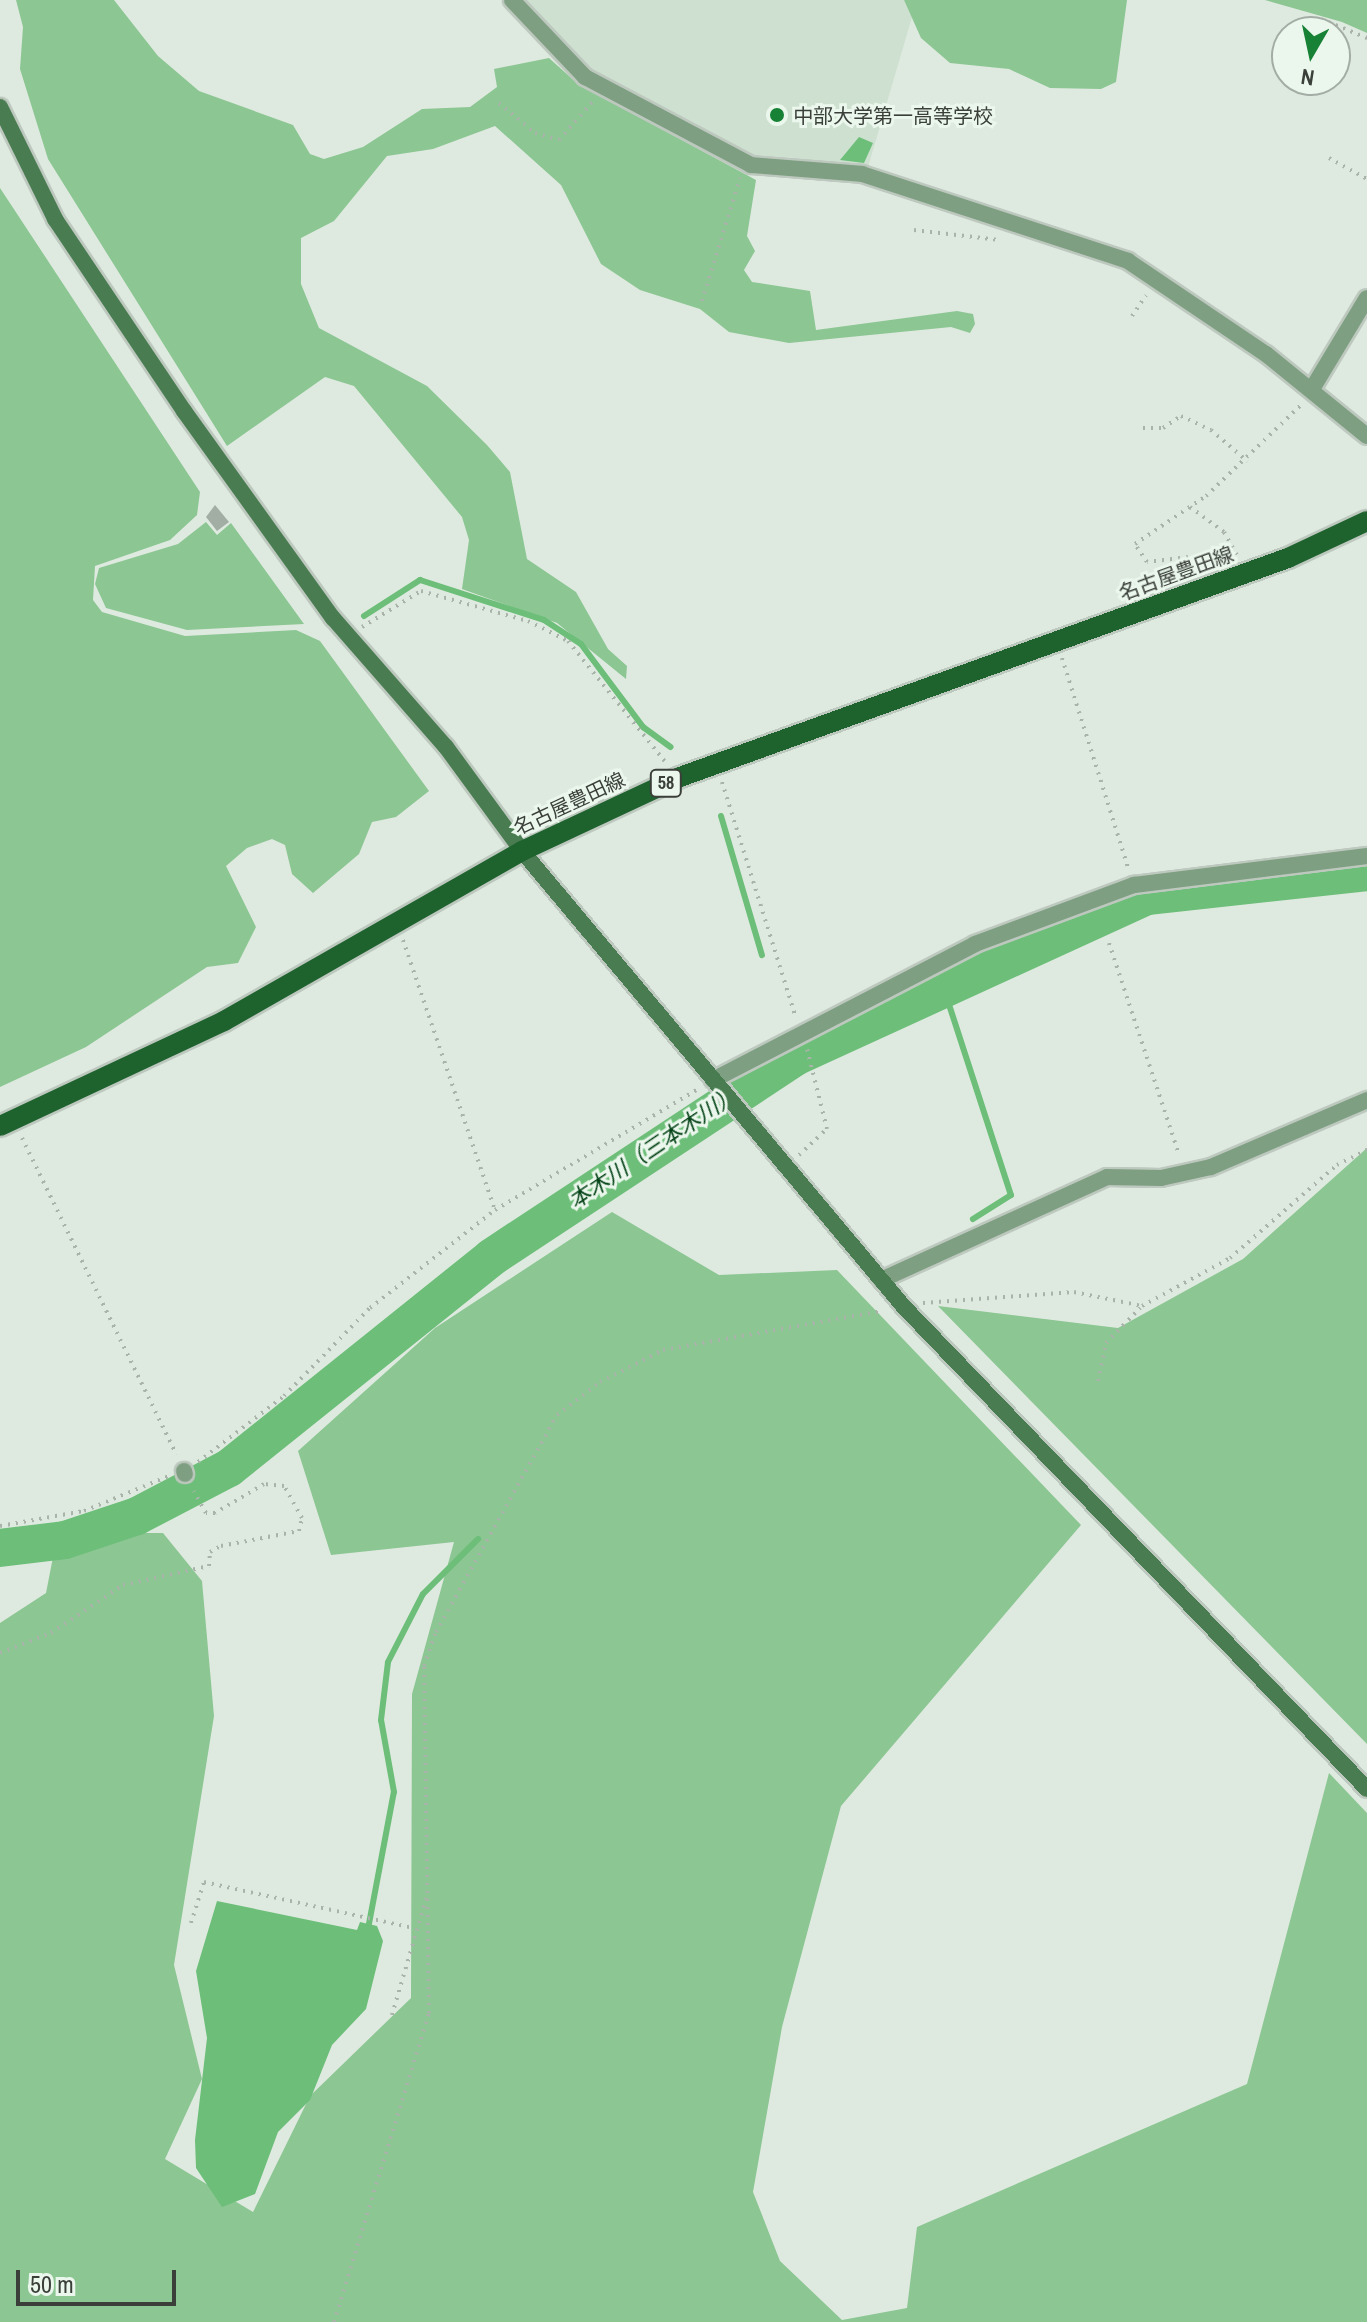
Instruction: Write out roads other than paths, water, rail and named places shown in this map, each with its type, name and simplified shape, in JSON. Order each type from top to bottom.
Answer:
[{"type":"main road","name":"名古屋豊田線","points":[[7,1123],[399,926],[522,851],[673,780],[1245,573],[1367,521]]},
{"type":"street","points":[[512,0],[603,86],[747,163],[862,174],[1097,245],[1160,282],[1313,390],[1367,436]]},
{"type":"street","points":[[0,107],[21,162],[104,294],[350,637],[522,851],[904,1307],[1367,1789]]},
{"type":"street","points":[[1313,390],[1367,298]]},
{"type":"street","points":[[714,1082],[799,1030],[975,944],[1134,885],[1367,856]]},
{"type":"street","points":[[881,1280],[1107,1177],[1185,1173],[1367,1100]]},
{"type":"waterway","points":[[364,616],[420,580],[544,620],[581,644],[643,727],[671,747]]},
{"type":"waterway","points":[[721,816],[762,955]]},
{"type":"waterway","name":"本木川（三本木川）","points":[[0,1548],[65,1540],[137,1516],[229,1468],[492,1257],[795,1057],[1147,896],[1367,872]]},
{"type":"waterway","points":[[943,986],[1011,1195],[973,1219]]},
{"type":"waterway","points":[[368,1929],[394,1792],[381,1720],[388,1662],[423,1594],[478,1539]]},
{"type":"place","name":"中部大学第一高等学校","points":[[777,115]]}]
